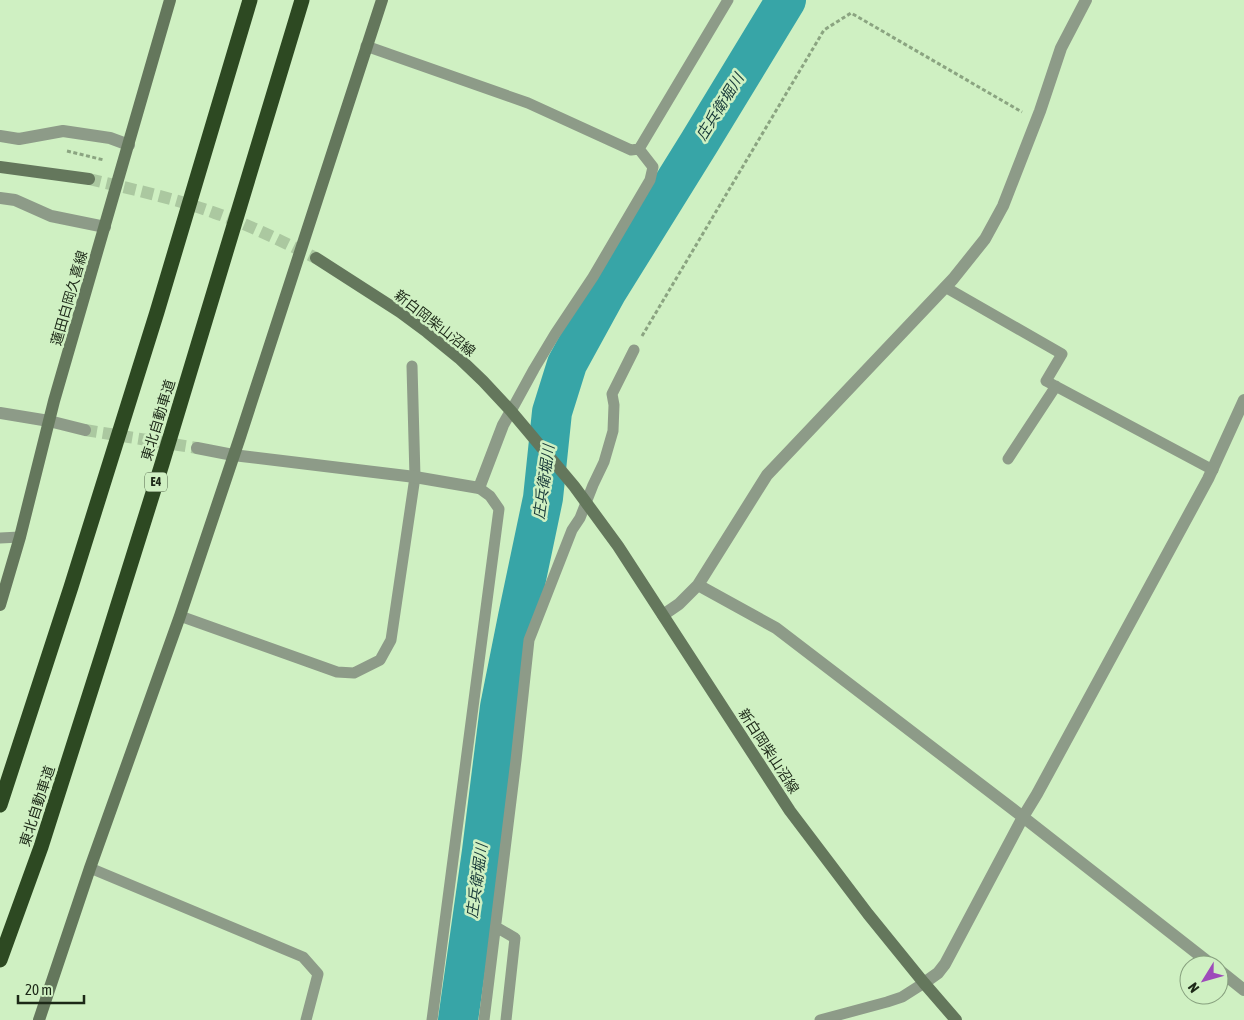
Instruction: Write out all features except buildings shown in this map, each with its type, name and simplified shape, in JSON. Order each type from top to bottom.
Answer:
[{"type":"highway","points":[[0,805],[154,322],[250,0]]},
{"type":"highway","name":"東北自動車道","points":[[0,960],[41,846],[111,628],[302,0]]},
{"type":"street","name":"蓮田白岡久喜線","points":[[0,605],[20,537],[49,421],[170,0]]},
{"type":"street","points":[[39,1020],[90,868],[180,616],[288,292],[382,0]]},
{"type":"street","points":[[663,615],[679,604],[698,585],[767,475],[945,288],[985,239],[1003,206],[1061,48],[1086,0]]},
{"type":"street","points":[[0,136],[19,140],[63,132],[110,138],[129,145]]},
{"type":"street","points":[[0,166],[90,178]]},
{"type":"street","points":[[0,198],[15,200],[51,216],[105,227]]},
{"type":"street","name":"新白岡柴山沼線","points":[[316,258],[400,312],[427,332],[465,364],[523,425],[574,486],[618,546],[790,811],[868,914],[924,984],[956,1020]]},
{"type":"street","points":[[924,984],[938,973],[945,964],[1023,817],[1213,470],[1244,400]]},
{"type":"street","points":[[197,448],[233,455],[415,477],[479,488],[503,426],[511,411]]},
{"type":"street","points":[[0,413],[49,421],[85,430]]},
{"type":"street","points":[[698,585],[776,628],[1199,955]]},
{"type":"street","points":[[1229,978],[1244,990]]},
{"type":"lane","points":[[640,149],[728,0]]},
{"type":"lane","points":[[366,46],[528,103],[631,150],[640,149]]},
{"type":"lane","points":[[511,411],[555,334],[593,278],[650,180],[653,167],[640,149]]},
{"type":"lane","points":[[945,288],[1062,354],[1046,380],[1213,470]]},
{"type":"lane","points":[[484,1020],[529,640],[572,530],[580,518],[604,462],[613,431],[614,405],[612,394],[634,350]]},
{"type":"lane","points":[[180,616],[337,672],[354,673],[380,660],[391,640],[415,477],[412,366]]},
{"type":"lane","points":[[1008,459],[1056,386]]},
{"type":"lane","points":[[432,1020],[499,509],[490,496],[479,488]]},
{"type":"lane","points":[[0,538],[20,537]]},
{"type":"lane","points":[[90,868],[303,957],[318,974],[306,1020]]},
{"type":"lane","points":[[496,927],[515,938],[506,1020]]},
{"type":"lane","points":[[820,1020],[888,1002],[902,997],[924,984]]},
{"type":"path","points":[[634,350],[824,30],[850,13],[1036,120]]},
{"type":"path","points":[[67,151],[104,160]]},
{"type":"waterway","name":"庄兵衛堀川","points":[[458,1020],[500,707],[543,498],[552,412],[567,364],[607,291],[786,0]]},
{"type":"tunnel","points":[[89,179],[168,198],[215,213],[254,228],[316,258]]},
{"type":"tunnel","points":[[85,430],[197,448]]}]
